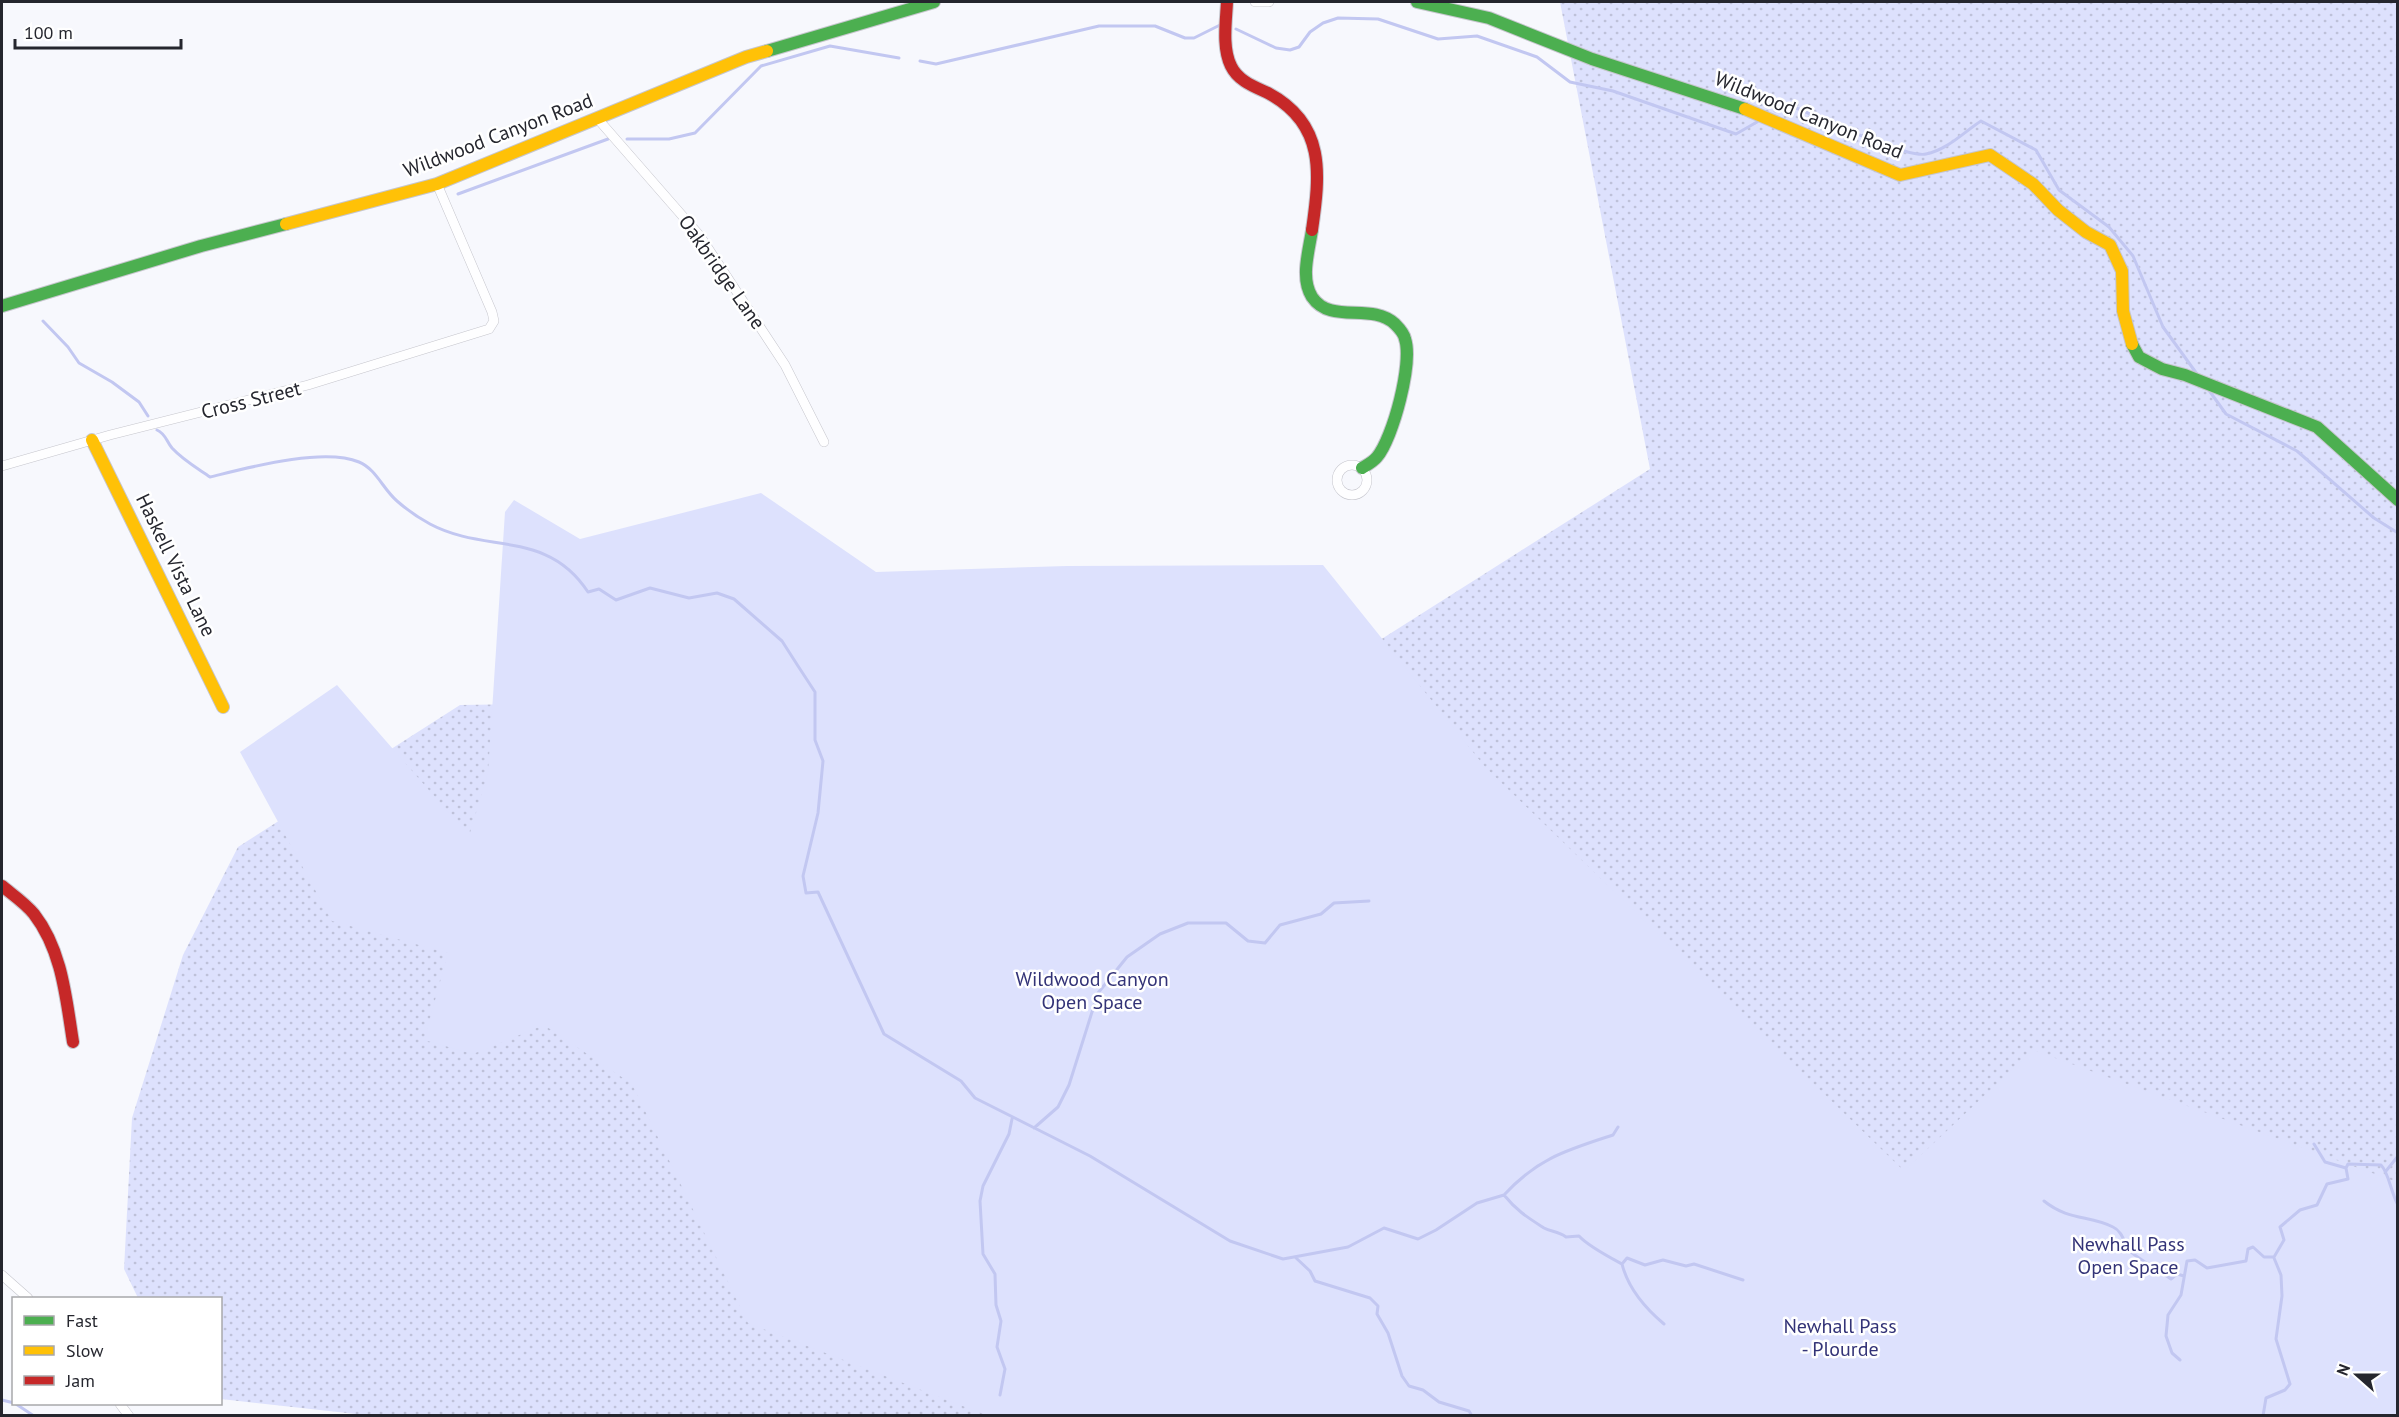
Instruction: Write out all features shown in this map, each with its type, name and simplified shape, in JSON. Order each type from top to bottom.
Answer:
[{"type":"street","name":"Wildwood Canyon Road","points":[[2,306],[201,246],[437,184],[746,57],[934,2]]},
{"type":"street","points":[[1227,2],[1226,25],[1231,65],[1240,79],[1287,103],[1303,118],[1317,154],[1305,277],[1308,292],[1314,301],[1328,311],[1373,314],[1389,319],[1399,328],[1406,342],[1397,406],[1389,431],[1377,456],[1362,468]]},
{"type":"street","points":[[1255,2],[1269,2]]},
{"type":"street","name":"Wildwood Canyon Road","points":[[1417,2],[1489,18],[1592,59],[1724,100],[1900,174],[1928,171],[1948,162],[1990,155],[2033,184],[2058,210],[2110,245],[2122,271],[2123,311],[2131,343],[2139,357],[2162,369],[2192,377],[2317,427],[2397,500]]},
{"type":"street","name":"Oakbridge Lane","points":[[597,118],[700,236],[785,365],[824,442]]},
{"type":"street","name":"Cross Street","points":[[2,466],[92,440],[308,385],[489,329],[494,321],[487,298],[437,184]]},
{"type":"street","name":"Haskell Vista Lane","points":[[92,440],[223,707]]},
{"type":"street","points":[[2,886],[33,912],[49,937],[62,975],[73,1042]]},
{"type":"street","points":[[2,1275],[26,1297]]},
{"type":"green space","points":[[1560,2],[2397,2],[2397,1415],[365,1415],[222,1399],[222,1297],[138,1297],[124,1269],[132,1118],[183,955],[238,847],[460,705],[1298,692],[1650,469]]},
{"type":"green space","name":"Wildwood Canyon Open Space","points":[[761,493],[876,572],[1067,566],[1323,565],[1485,767],[1904,1171],[2033,1050],[2397,1182],[2397,1415],[986,1415],[748,1323],[632,1084],[544,1025],[473,1054],[424,1040],[448,953],[332,921],[240,752],[337,685],[469,836],[488,773],[505,512],[514,500],[580,539]]},
{"type":"waterway","points":[[1236,29],[1276,48],[1290,50],[1299,47],[1310,32],[1323,23],[1338,18],[1378,19],[1438,39],[1477,36],[1537,57],[1570,82],[1613,91],[1736,134],[1757,122]]},
{"type":"waterway","points":[[920,61],[936,64],[1099,26],[1155,26],[1185,38],[1194,38],[1220,25]]},
{"type":"waterway","points":[[627,139],[669,139],[695,133],[761,66],[830,46],[899,58]]},
{"type":"waterway","points":[[1775,111],[1787,104],[1880,143],[1916,154],[1926,154],[1941,149],[1981,121],[2036,150],[2059,190],[2109,227],[2133,256],[2163,327],[2197,374]]},
{"type":"waterway","points":[[458,194],[608,139]]},
{"type":"waterway","points":[[43,321],[68,347],[79,363],[112,382],[139,402],[148,416]]},
{"type":"waterway","points":[[2208,389],[2226,414],[2297,451],[2374,518],[2398,533]]},
{"type":"waterway","points":[[157,430],[190,464],[210,477],[285,460],[326,457],[359,462],[375,474],[397,501],[426,522],[451,533],[535,551],[554,559],[572,572],[588,592],[599,589],[616,600],[650,588],[689,598],[717,593],[734,599],[782,641],[815,692],[815,740],[823,761],[818,813],[803,876],[806,893],[818,892],[884,1034],[961,1081],[975,1098],[1090,1156],[1230,1241],[1283,1259],[1348,1247],[1384,1228],[1418,1239],[1477,1203],[1504,1195],[1518,1210],[1544,1228],[1566,1237],[1579,1236],[1622,1264],[1628,1281],[1638,1297],[1664,1324]]},
{"type":"waterway","points":[[1034,1128],[1058,1107],[1069,1085],[1098,993],[1127,957],[1160,934],[1188,923],[1226,923],[1248,941],[1265,943],[1280,925],[1321,914],[1334,903],[1369,901]]},
{"type":"waterway","points":[[1000,1395],[1005,1369],[997,1347],[1001,1321],[996,1305],[995,1274],[983,1254],[980,1201],[983,1186],[1009,1134],[1012,1119]]},
{"type":"waterway","points":[[1504,1195],[1541,1164],[1567,1151],[1613,1135],[1618,1127]]},
{"type":"waterway","points":[[2314,1144],[2325,1162],[2346,1168]]},
{"type":"waterway","points":[[2386,1171],[2398,1156]]},
{"type":"waterway","points":[[2180,1360],[2172,1353],[2166,1336],[2168,1315],[2181,1295],[2187,1261],[2195,1260],[2207,1268],[2246,1261],[2248,1249],[2253,1247],[2264,1257],[2274,1257],[2284,1240],[2280,1227],[2300,1210],[2317,1205],[2327,1184],[2348,1179],[2346,1168],[2348,1164],[2381,1165],[2398,1205]]},
{"type":"waterway","points":[[2044,1201],[2062,1212],[2113,1227],[2121,1234],[2129,1250],[2142,1260],[2171,1279],[2177,1274],[2184,1276]]},
{"type":"waterway","points":[[1295,1257],[1310,1271],[1315,1281],[1370,1298],[1378,1306],[1377,1314],[1388,1333],[1402,1376],[1409,1386],[1423,1390],[1439,1402],[1469,1411],[1472,1416]]},
{"type":"waterway","points":[[1622,1264],[1627,1258],[1645,1265],[1663,1260],[1686,1266],[1694,1264],[1743,1280]]},
{"type":"waterway","points":[[2263,1416],[2266,1398],[2285,1390],[2290,1384],[2276,1339],[2282,1296],[2281,1275],[2274,1258]]},
{"type":"waterway","points":[[2,1400],[12,1402]]},
{"type":"waterway","points":[[18,1405],[34,1416]]},
{"type":"traffic: fast","points":[[767,51],[934,2]]},
{"type":"traffic: fast","points":[[1417,2],[1489,18],[1592,59],[1745,109]]},
{"type":"traffic: fast","points":[[2,306],[201,246],[286,224]]},
{"type":"traffic: fast","points":[[1312,230],[1306,273],[1308,290],[1312,297],[1320,305],[1330,310],[1375,314],[1385,318],[1398,327],[1405,339],[1407,350],[1404,382],[1395,418],[1377,457],[1362,468]]},
{"type":"traffic: fast","points":[[2132,344],[2139,357],[2162,369],[2185,375],[2317,427],[2398,500]]},
{"type":"traffic: slow","points":[[286,224],[437,184],[746,57],[767,51]]},
{"type":"traffic: slow","points":[[1745,109],[1900,175],[1990,155],[2033,184],[2058,210],[2086,232],[2110,245],[2122,271],[2123,311],[2132,344]]},
{"type":"traffic: slow","points":[[92,440],[223,707]]},
{"type":"traffic: jam","points":[[1227,2],[1226,51],[1234,71],[1247,83],[1287,105],[1310,135],[1317,170],[1312,230]]},
{"type":"traffic: jam","points":[[2,886],[34,914],[51,943],[61,975],[73,1042]]},
{"type":"park label","name":"Newhall Pass Open Space","points":[[2128,1256]]},
{"type":"park label","name":"Newhall Pass - Plourde","points":[[1840,1338]]}]
